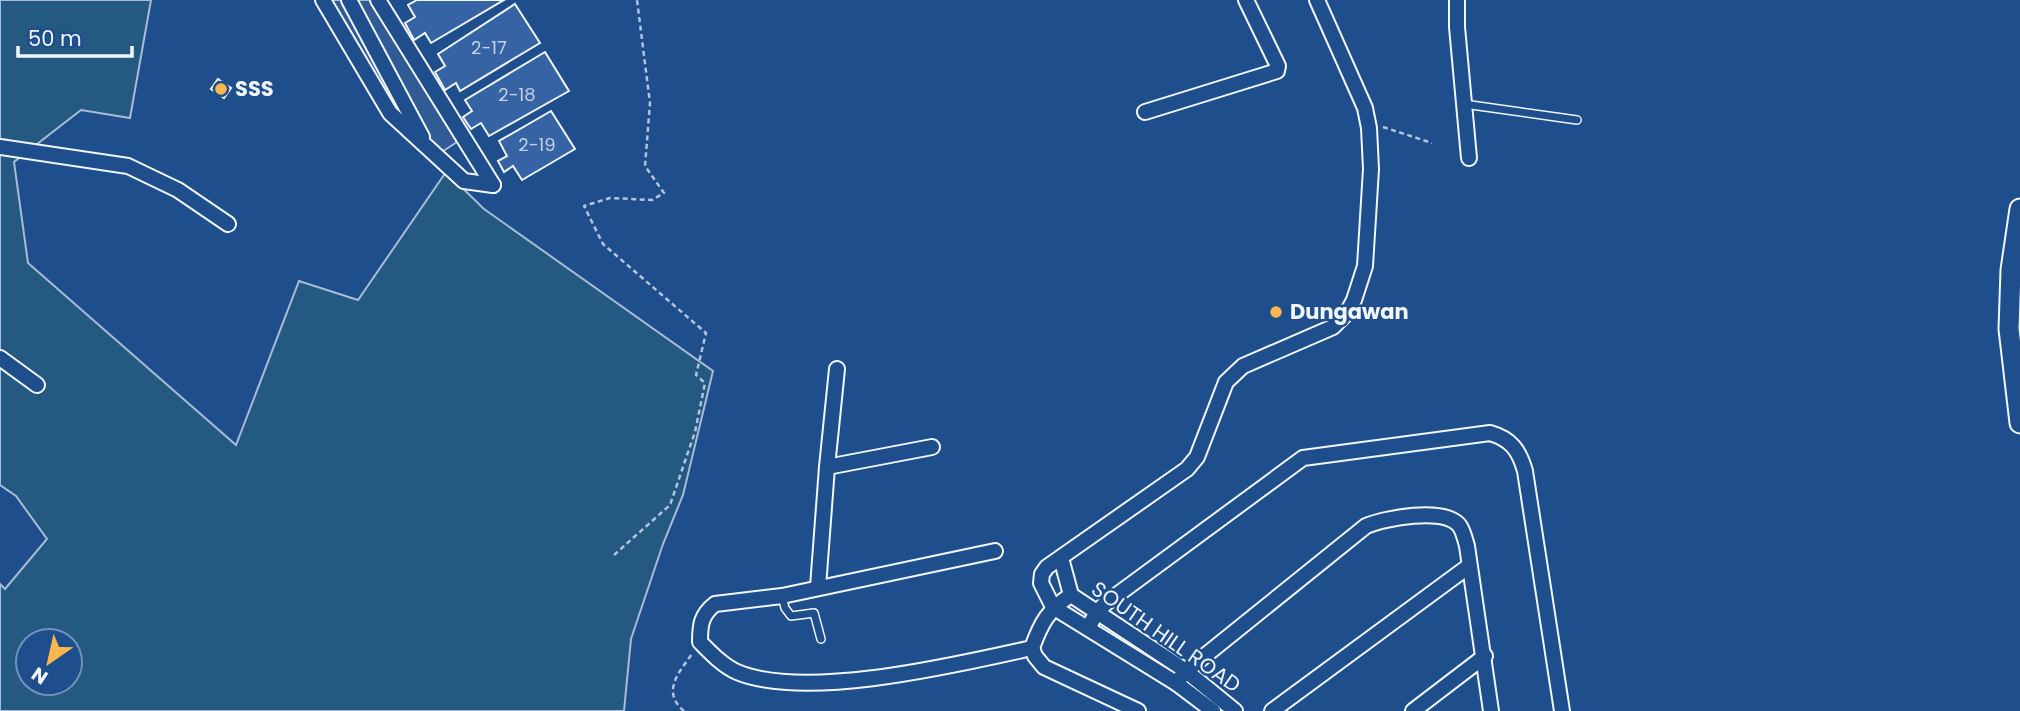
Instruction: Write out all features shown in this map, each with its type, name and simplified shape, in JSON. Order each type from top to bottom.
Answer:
[{"type":"street","points":[[323,0],[390,113],[464,181],[493,185],[379,0]]},
{"type":"street","points":[[349,0],[427,147]]},
{"type":"street","points":[[1145,112],[1269,76],[1277,71],[1278,66],[1245,0]]},
{"type":"street","points":[[1053,607],[1041,583],[1042,574],[1047,567],[1187,469],[1196,457],[1226,382],[1234,373],[1243,366],[1334,327],[1354,300],[1362,283],[1371,144],[1365,108],[1317,0]]},
{"type":"street","points":[[1457,0],[1469,158]]},
{"type":"street","points":[[0,147],[128,166],[178,190],[228,224]]},
{"type":"street","points":[[2020,209],[2011,270],[2009,329],[2020,423]]},
{"type":"street","points":[[0,358],[37,385]]},
{"type":"street","points":[[818,587],[837,369]]},
{"type":"street","points":[[1088,628],[1097,612],[1303,458],[1490,433],[1504,437],[1513,444],[1525,471],[1562,711]]},
{"type":"street","points":[[827,467],[932,447]]},
{"type":"street","points":[[1176,683],[1186,671],[1366,526],[1375,522],[1424,515],[1451,519],[1459,525],[1464,535],[1492,711]]},
{"type":"street","points":[[995,551],[782,596],[715,604],[706,610],[702,618],[700,642],[725,665],[739,673],[790,682],[848,680],[943,667],[1032,648]]},
{"type":"street","name":"SOUTH HILL ROAD","points":[[1061,558],[1071,595],[1186,671],[1235,711]]},
{"type":"street","points":[[1272,711],[1469,566]]},
{"type":"street","points":[[1071,595],[1053,607],[1039,630],[1032,648],[1035,656],[1044,667],[1138,711]]},
{"type":"street","name":"SOUTH HILL ROAD","points":[[1053,607],[1176,683],[1213,711]]},
{"type":"street","points":[[1413,711],[1485,656]]},
{"type":"lane","points":[[1464,104],[1577,120]]},
{"type":"lane","points":[[782,596],[785,608],[791,616],[814,613],[821,639]]},
{"type":"path","points":[[614,555],[670,505],[695,432],[705,383],[696,375],[706,333],[603,244],[584,206],[610,198],[652,200],[664,192],[646,166],[650,103],[637,0]]},
{"type":"path","points":[[1384,127],[1432,143]]},
{"type":"path","points":[[684,711],[673,698],[672,687],[700,642]]},
{"type":"shaded area","points":[[0,0],[151,0],[130,118],[81,110],[14,162],[28,263],[236,445],[299,281],[358,300],[446,172],[484,209],[713,371],[683,495],[663,544],[631,639],[624,711],[0,711],[0,584],[5,589],[47,539],[16,496],[0,485]]},
{"type":"shaded area","points":[[321,0],[370,0],[457,142],[437,155],[409,135]]},
{"type":"building","points":[[417,0],[504,0],[431,43],[425,33],[414,40],[405,23],[415,17],[408,5]]},
{"type":"building","points":[[515,4],[540,43],[460,91],[456,83],[445,90],[435,72],[445,66],[438,54]]},
{"type":"building","points":[[545,52],[569,91],[489,136],[481,123],[471,129],[463,117],[472,111],[465,100]]},
{"type":"building","name":"SSS","points":[[218,79],[231,88],[224,98],[211,89]]},
{"type":"building","points":[[551,111],[575,149],[522,180],[513,166],[504,172],[498,161],[507,156],[499,141]]},
{"type":"place","name":"SSS","points":[[221,89]]},
{"type":"place","name":"Dungawan","points":[[1276,312]]}]
